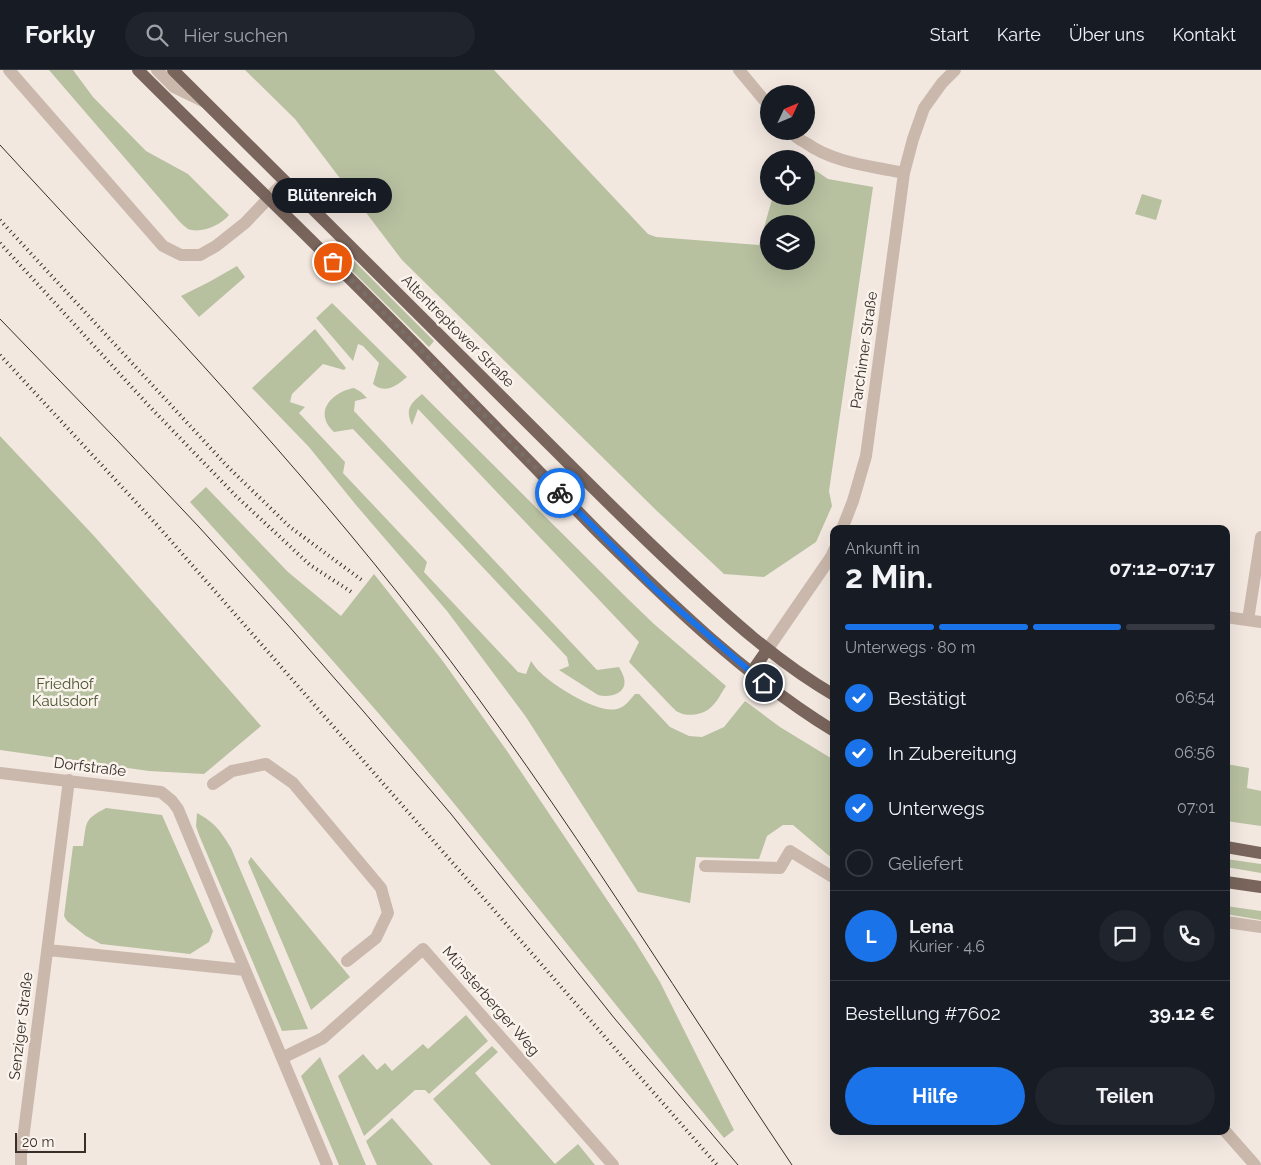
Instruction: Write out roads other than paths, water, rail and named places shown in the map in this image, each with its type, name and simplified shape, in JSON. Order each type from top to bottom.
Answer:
[{"type":"main road","points":[[138,70],[368,297],[656,590],[752,673],[803,712],[830,729]]},
{"type":"main road","name":"Altentreptower Straße","points":[[173,70],[583,478],[723,613],[767,650],[830,693]]},
{"type":"main road","points":[[752,673],[767,650]]},
{"type":"main road","points":[[1230,848],[1261,853]]},
{"type":"main road","points":[[1230,883],[1261,887]]},
{"type":"street","points":[[9,70],[163,246],[181,255],[200,255],[216,246],[245,223],[285,181]]},
{"type":"street","points":[[157,70],[174,87],[207,104]]},
{"type":"street","points":[[739,70],[760,95]]},
{"type":"street","name":"Parchimer Straße","points":[[844,525],[853,501],[866,456],[904,173],[924,108],[942,83],[956,70]]},
{"type":"street","points":[[800,140],[815,150],[840,160],[904,173]]},
{"type":"street","points":[[1248,620],[1261,537]]},
{"type":"street","points":[[767,650],[830,559]]},
{"type":"street","points":[[1230,617],[1261,622]]},
{"type":"street","points":[[213,784],[232,771],[266,764],[293,783],[381,888],[388,913],[376,938],[347,961]]},
{"type":"street","name":"Dorfstraße","points":[[0,773],[161,792],[178,809],[245,970]]},
{"type":"street","name":"Senziger Straße","points":[[21,1165],[69,780]]},
{"type":"street","points":[[705,866],[780,868],[790,851],[830,875]]},
{"type":"street","points":[[1230,923],[1261,927]]},
{"type":"street","name":"Münsterberger Weg","points":[[282,1058],[323,1038],[423,949],[613,1165]]},
{"type":"street","points":[[48,950],[245,970],[327,1165]]},
{"type":"street","points":[[1229,1135],[1255,1165]]},
{"type":"tram line","points":[[0,145],[302,477],[397,592],[502,731],[552,802],[792,1165]]},
{"type":"tram line","points":[[0,319],[199,527],[364,712],[451,814],[615,1019],[738,1165]]},
{"type":"railway","points":[[0,220],[228,467],[290,527],[363,581]]},
{"type":"railway","points":[[0,243],[150,407],[236,496],[310,565],[353,593]]},
{"type":"railway","points":[[0,355],[157,525],[717,1165]]},
{"type":"place","name":"Blütenreich","points":[[333,262]]},
{"type":"park label","name":"Friedhof Kaulsdorf","points":[[65,692]]}]
